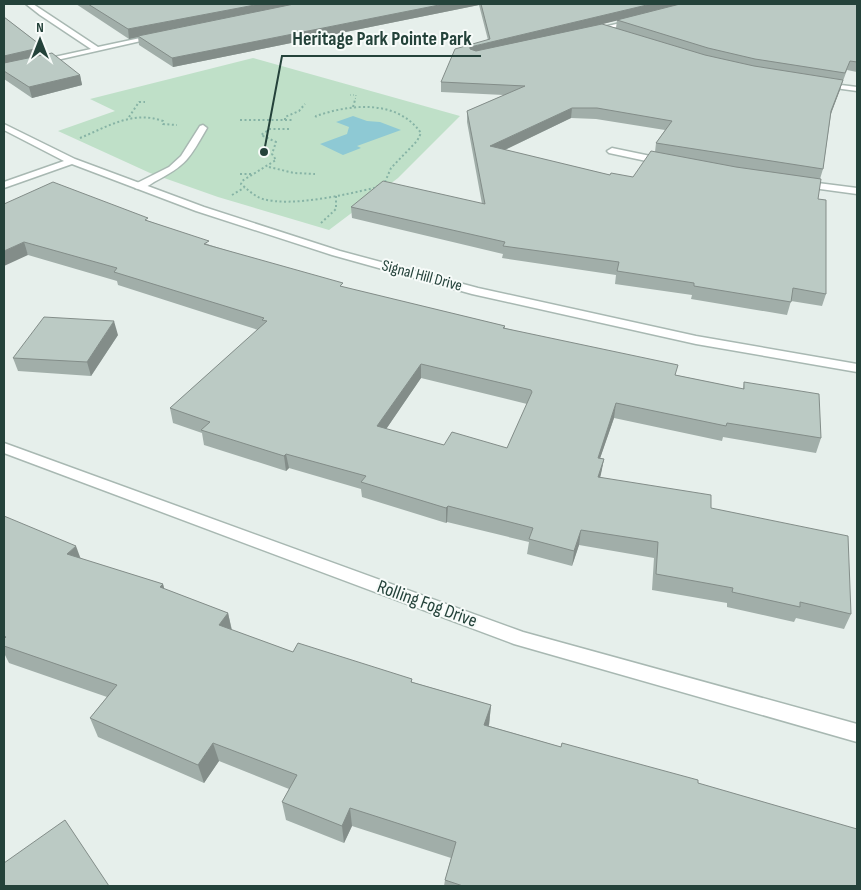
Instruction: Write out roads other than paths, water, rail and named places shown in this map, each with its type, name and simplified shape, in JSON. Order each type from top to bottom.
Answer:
[{"type":"street","points":[[30,4],[42,14],[96,49]]},
{"type":"street","points":[[581,34],[647,18]]},
{"type":"street","points":[[601,29],[619,35]]},
{"type":"street","points":[[4,70],[164,35]]},
{"type":"street","points":[[810,82],[857,90]]},
{"type":"street","name":"Signal Hill Drive","points":[[4,127],[72,161],[200,209],[336,252],[476,291],[696,340],[857,368]]},
{"type":"street","points":[[139,186],[172,169],[185,158],[203,128]]},
{"type":"street","points":[[612,151],[675,164]]},
{"type":"street","points":[[4,185],[72,161]]},
{"type":"street","points":[[791,182],[857,191]]},
{"type":"street","name":"Rolling Fog Drive","points":[[5,448],[521,639],[857,733]]},
{"type":"water","points":[[353,116],[367,121],[380,122],[401,130],[357,146],[361,148],[343,155],[320,144],[347,134],[349,127],[336,122]]},
{"type":"place","name":"Heritage Park Pointe Park","points":[[264,152]]}]
